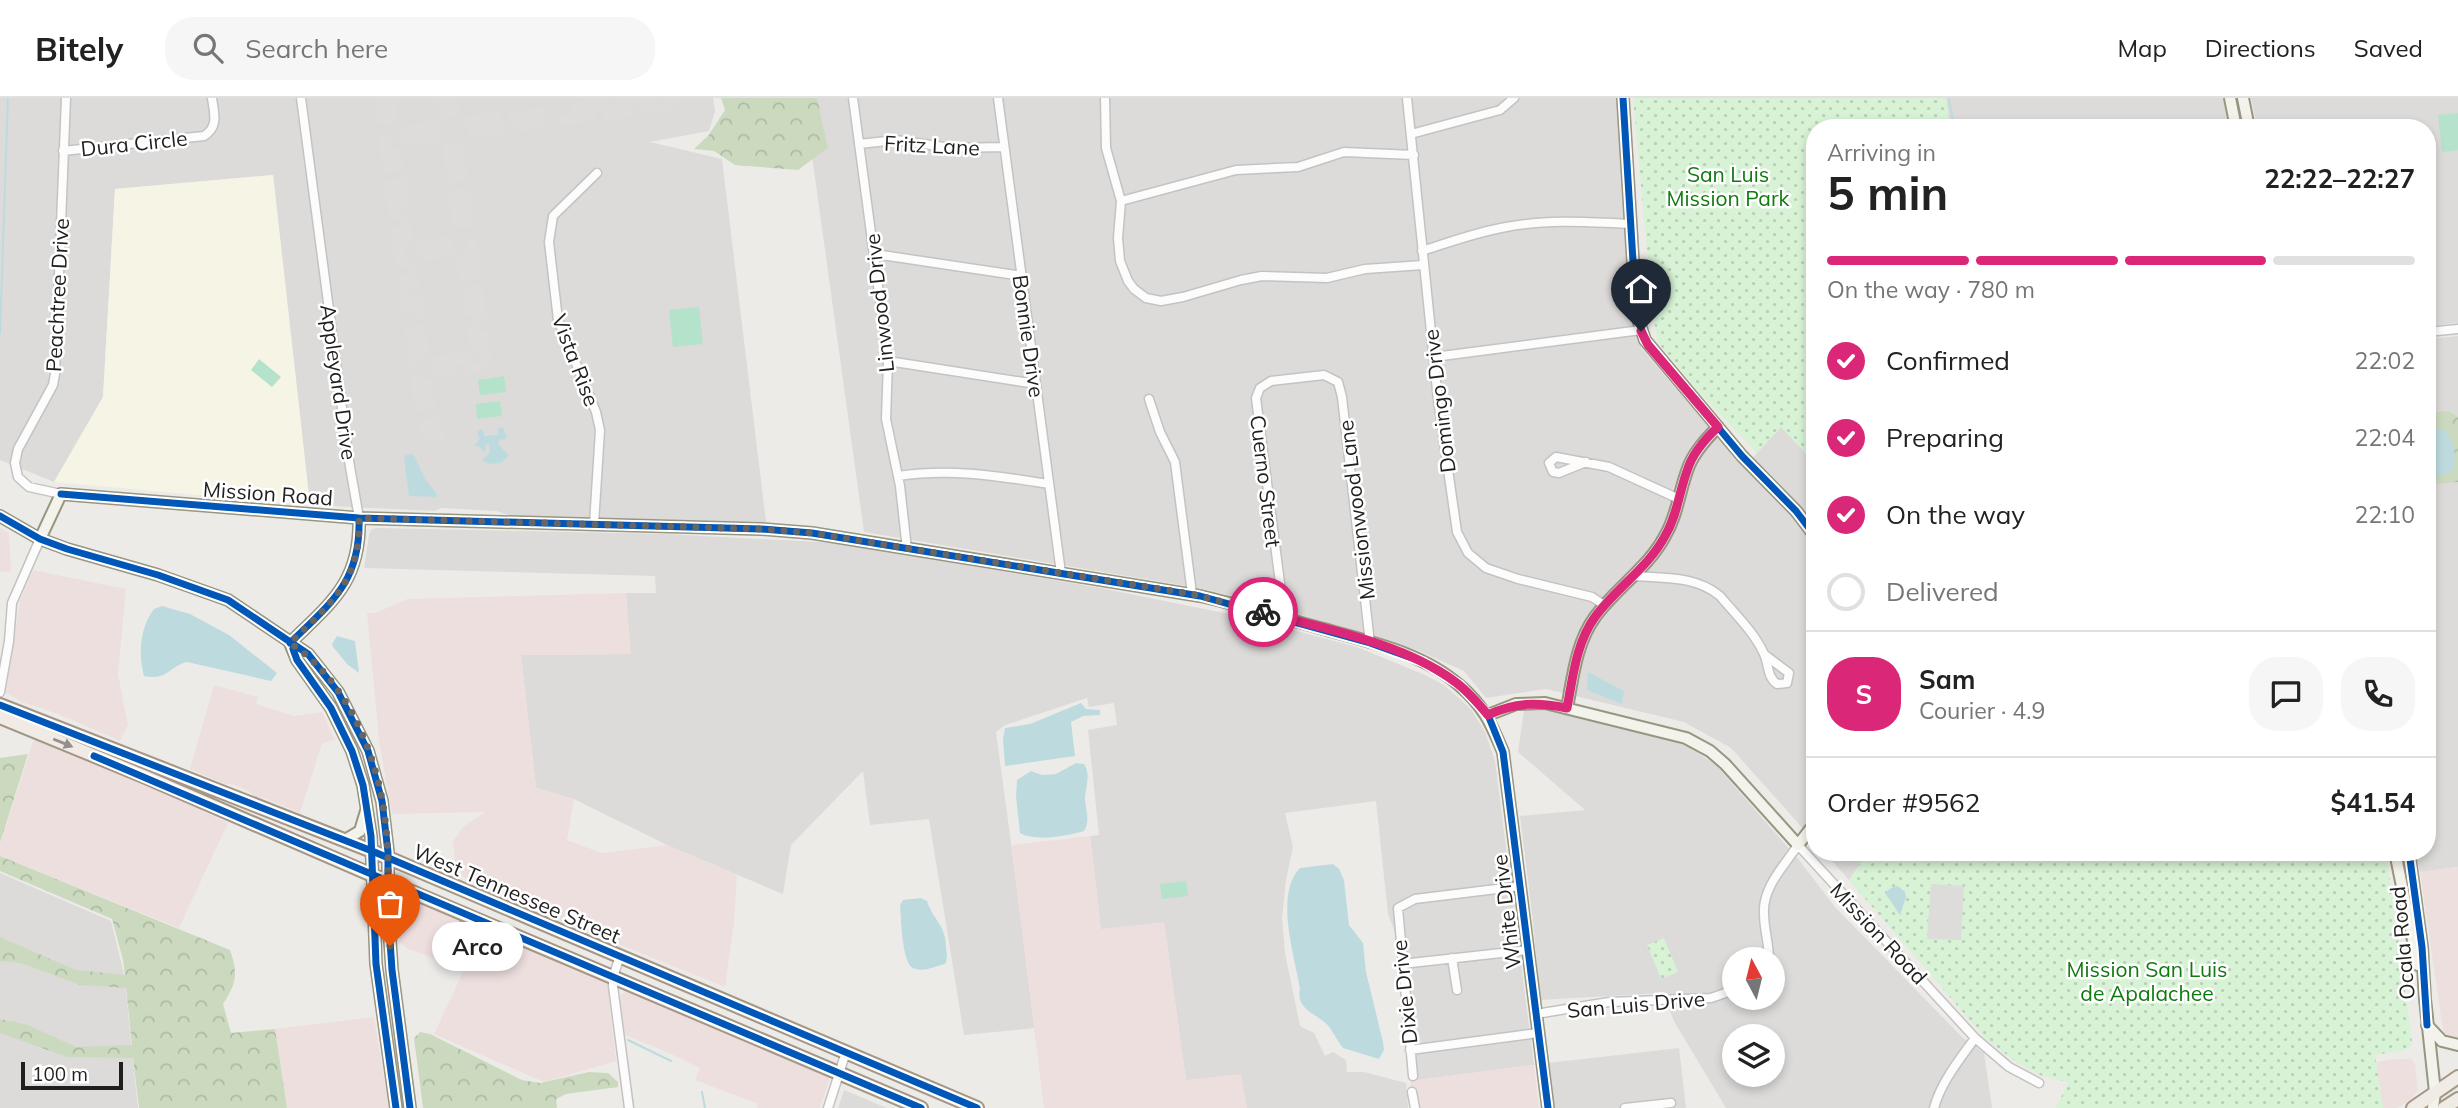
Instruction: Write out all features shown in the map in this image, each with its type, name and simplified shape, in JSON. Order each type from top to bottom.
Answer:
[{"type":"main road","name":"West Tennessee Street","points":[[0,705],[372,851],[977,1108]]},
{"type":"main road","name":"West Tennessee Street","points":[[0,717],[921,1108]]},
{"type":"main road","points":[[116,765],[137,760]]},
{"type":"main road","points":[[241,819],[267,819],[275,812]]},
{"type":"main road","points":[[491,925],[498,918],[524,916]]},
{"type":"main road","points":[[725,1024],[732,1004]]},
{"type":"main road","points":[[2413,1108],[2458,1077]]},
{"type":"main road","points":[[2444,1108],[2458,1099]]},
{"type":"street","name":"Peachtree Drive","points":[[61,494],[29,487],[18,477],[15,463],[18,449],[53,385],[55,374],[66,98]]},
{"type":"street","name":"Dura Circle","points":[[64,151],[204,136],[215,124],[212,98]]},
{"type":"street","name":"Appleyard Drive","points":[[290,643],[331,603],[352,572],[360,536],[301,98]]},
{"type":"street","name":"Linwood Drive","points":[[853,98],[888,361],[886,419],[898,476],[908,549]]},
{"type":"street","name":"Bonnie Drive","points":[[998,98],[1061,573]]},
{"type":"street","points":[[1105,98],[1106,148],[1121,201],[1118,238],[1120,261],[1128,281],[1138,292],[1153,300],[1170,300],[1262,276],[1327,278],[1365,269],[1423,265]]},
{"type":"street","name":"Domingo Drive","points":[[1407,98],[1452,515],[1461,543],[1477,562],[1498,573],[1592,597],[1605,605]]},
{"type":"street","points":[[1623,98],[1635,294],[1641,330],[1648,345],[1806,524]]},
{"type":"street","points":[[2230,98],[2234,119]]},
{"type":"street","points":[[2243,98],[2247,119]]},
{"type":"street","points":[[1411,134],[1500,110],[1512,100]]},
{"type":"street","name":"Fritz Lane","points":[[859,144],[896,140],[951,148],[1004,147]]},
{"type":"street","points":[[1121,201],[1236,170],[1305,166],[1344,152],[1414,155]]},
{"type":"street","name":"Vista Rise","points":[[594,524],[600,430],[596,412],[558,320],[549,241],[553,216],[597,173]]},
{"type":"street","points":[[1422,251],[1482,232],[1525,224],[1573,221],[1631,224]]},
{"type":"street","points":[[875,254],[1021,276]]},
{"type":"street","points":[[2436,331],[2458,329]]},
{"type":"street","points":[[1434,357],[1641,330]]},
{"type":"street","points":[[888,361],[1036,384]]},
{"type":"street","name":"Missionwood Lane","points":[[1260,388],[1270,382],[1324,375],[1335,379],[1340,387],[1370,643]]},
{"type":"street","name":"Cuerno Street","points":[[1260,388],[1256,405],[1283,606],[1281,617]]},
{"type":"street","points":[[1149,399],[1174,462],[1192,594]]},
{"type":"street","points":[[1567,708],[1582,642],[1593,619],[1664,539],[1690,463],[1718,427]]},
{"type":"street","points":[[1586,462],[1609,467],[1679,499]]},
{"type":"street","points":[[898,476],[962,471],[1049,484]]},
{"type":"street","name":"Mission Road","points":[[61,494],[359,518],[784,531],[832,536],[1192,594],[1370,643],[1436,669],[1460,685],[1488,715],[1527,703],[1545,703],[1663,731],[1698,743],[1725,764],[1806,854]]},
{"type":"street","points":[[0,692],[12,603],[61,494]]},
{"type":"street","points":[[0,516],[67,549],[204,590],[228,600],[308,654],[338,692],[361,734],[373,765],[382,801],[388,858],[392,970],[410,1108]]},
{"type":"street","points":[[1633,576],[1692,581],[1713,590],[1739,619],[1765,655]]},
{"type":"street","points":[[290,643],[342,728],[358,768],[367,805],[372,851],[376,970],[396,1108]]},
{"type":"street","name":"White Drive","points":[[1488,715],[1505,761],[1548,1108]]},
{"type":"street","points":[[345,841],[360,831],[367,805]]},
{"type":"street","points":[[1768,947],[1765,900],[1774,879],[1806,835]]},
{"type":"street","name":"Mission Road","points":[[1813,861],[1975,1038],[2009,1068],[2039,1083]]},
{"type":"street","name":"Ocala Road","points":[[2397,861],[2418,947]]},
{"type":"street","name":"Ocala Road","points":[[2411,861],[2435,1092],[2433,1108]]},
{"type":"street","points":[[2401,881],[2414,880]]},
{"type":"street","name":"Dixie Drive","points":[[1413,1076],[1398,908],[1415,899],[1521,886]]},
{"type":"street","points":[[389,927],[396,902],[412,892]]},
{"type":"street","points":[[1402,964],[1528,950]]},
{"type":"street","points":[[620,956],[613,977],[629,1108]]},
{"type":"street","points":[[1452,958],[1457,990]]},
{"type":"street","name":"San Luis Drive","points":[[1536,1014],[1609,1002],[1711,998],[1722,994]]},
{"type":"street","points":[[2427,1025],[2442,1041],[2458,1045]]},
{"type":"street","points":[[1410,1050],[1538,1034]]},
{"type":"street","points":[[1934,1108],[1956,1063],[1975,1038]]},
{"type":"street","points":[[828,1108],[846,1052]]},
{"type":"street","points":[[1412,1092],[1415,1108]]},
{"type":"street","name":"Ocala Road","points":[[2435,1092],[2444,1108]]},
{"type":"street","points":[[1625,1108],[1671,1103]]},
{"type":"shaded area","points":[[0,98],[713,98],[715,111],[709,131],[650,142],[722,159],[766,522],[512,516],[496,511],[441,508],[435,511],[310,505],[273,175],[115,189],[103,397],[54,482],[0,460]]},
{"type":"shaded area","points":[[373,98],[395,98],[398,124],[377,124]]},
{"type":"shaded area","points":[[436,98],[457,98],[460,115],[439,119]]},
{"type":"shaded area","points":[[609,98],[611,109],[619,108],[618,98],[657,98],[658,103],[667,102],[667,98],[677,98],[678,103],[670,104],[671,111],[641,115],[640,106],[633,106],[634,116],[604,120],[602,111],[595,111],[596,121],[558,126],[557,116],[572,114],[571,103]]},
{"type":"shaded area","points":[[804,98],[1617,98],[1630,310],[1641,348],[1746,465],[1781,427],[1806,453],[1806,832],[1731,748],[1684,722],[1546,689],[1486,698],[1464,671],[1417,650],[1265,604],[1199,588],[864,532]]},
{"type":"shaded area","points":[[1946,98],[2224,98],[2228,119],[1949,119]]},
{"type":"shaded area","points":[[2251,98],[2458,98],[2458,323],[2436,325],[2436,119],[2255,119]]},
{"type":"shaded area","points":[[544,107],[546,128],[516,132],[514,122],[509,123],[508,111]]},
{"type":"shaded area","points":[[500,112],[508,133],[470,138],[468,128],[463,129],[462,117]]},
{"type":"shaded area","points":[[437,121],[439,142],[403,147],[401,126]]},
{"type":"shaded area","points":[[389,132],[392,149],[401,149],[404,170],[383,173],[378,134]]},
{"type":"shaded area","points":[[463,141],[468,180],[447,183],[442,144]]},
{"type":"shaded area","points":[[273,175],[310,505],[54,482],[103,397],[115,189]]},
{"type":"shaded area","points":[[405,177],[409,207],[399,209],[401,216],[410,215],[414,242],[404,244],[407,262],[416,261],[420,289],[411,290],[411,298],[421,297],[424,317],[414,318],[413,313],[402,315],[397,277],[408,274],[407,267],[396,269],[391,228],[402,226],[401,219],[390,220],[384,181]]},
{"type":"shaded area","points":[[469,187],[474,226],[453,229],[448,190]]},
{"type":"shaded area","points":[[452,236],[455,257],[419,262],[416,241]]},
{"type":"shaded area","points":[[476,239],[481,277],[460,281],[457,256],[468,254],[466,240]]},
{"type":"shaded area","points":[[482,284],[487,322],[477,324],[478,332],[488,330],[493,363],[486,364],[486,371],[464,374],[463,364],[456,365],[456,374],[434,377],[432,357],[470,352],[472,363],[482,362],[480,350],[470,351],[466,324],[477,322],[475,314],[465,316],[461,288]]},
{"type":"shaded area","points":[[425,323],[429,357],[420,358],[421,365],[409,366],[404,328]]},
{"type":"shaded area","points":[[2458,336],[2458,867],[2420,872],[2418,861],[2436,861],[2436,338]]},
{"type":"shaded area","points":[[422,374],[423,380],[432,379],[436,408],[415,413],[410,375]]},
{"type":"shaded area","points":[[437,417],[447,442],[438,446],[434,440],[425,444],[417,421]]},
{"type":"shaded area","points":[[0,528],[9,533],[11,571],[0,572]]},
{"type":"shaded area","points":[[371,530],[665,534],[838,543],[1100,588],[1244,617],[1357,647],[1425,675],[1444,685],[1471,709],[1485,732],[1495,761],[1534,1065],[1410,1081],[1395,932],[1388,914],[1376,801],[1285,813],[1293,847],[1282,918],[1285,953],[1300,1026],[1314,1033],[1325,1056],[1333,1052],[1346,1060],[1347,1072],[1364,1072],[1406,1083],[1408,1108],[1247,1108],[1244,1095],[1186,1080],[1164,923],[1101,930],[1090,836],[1099,835],[1088,730],[1117,725],[1114,703],[1089,707],[1087,698],[1005,725],[996,732],[1036,1028],[964,1035],[929,819],[870,825],[863,771],[791,845],[783,894],[667,845],[574,799],[536,788],[521,655],[630,654],[626,593],[656,593],[655,576],[364,568],[369,535]]},
{"type":"shaded area","points":[[33,570],[126,589],[118,674],[128,725],[120,741],[6,693],[20,601]]},
{"type":"shaded area","points":[[626,593],[631,654],[521,655],[536,788],[574,799],[567,840],[602,853],[667,845],[737,875],[734,923],[725,987],[489,892],[456,874],[453,841],[464,826],[486,812],[392,814],[379,740],[367,613],[376,613],[407,599]]},
{"type":"shaded area","points":[[214,685],[258,697],[256,704],[294,716],[322,712],[335,740],[322,743],[300,813],[267,799],[254,797],[249,791],[190,769]]},
{"type":"shaded area","points":[[1524,710],[1556,711],[1636,730],[1687,746],[1715,764],[1799,860],[1835,907],[1962,1037],[1984,1053],[1992,1108],[1726,1108],[1675,1023],[1662,993],[1540,1000],[1520,816],[1585,810],[1518,752]]},
{"type":"shaded area","points":[[34,739],[157,789],[228,823],[179,928],[0,856],[0,844]]},
{"type":"shaded area","points":[[1090,836],[1101,929],[1164,922],[1186,1080],[1241,1074],[1247,1108],[1044,1108],[1011,845]]},
{"type":"shaded area","points":[[1832,861],[1862,861],[1849,880]]},
{"type":"shaded area","points":[[2458,867],[2456,1039],[2448,1037],[2443,1031],[2420,872]]},
{"type":"shaded area","points":[[0,873],[111,921],[124,974],[138,1108],[0,1108]]},
{"type":"shaded area","points":[[1931,884],[1964,886],[1961,940],[1927,939]]},
{"type":"shaded area","points":[[414,899],[459,919],[440,961],[406,948],[400,942],[400,910],[405,902]]},
{"type":"shaded area","points":[[460,919],[492,933],[483,953],[474,949],[464,971],[440,961]]},
{"type":"shaded area","points":[[492,933],[607,981],[616,1061],[544,1082],[434,1034],[474,948],[483,952]]},
{"type":"shaded area","points":[[626,991],[830,1077],[820,1108],[757,1108],[758,1104],[695,1080],[700,1068],[622,1034],[620,1002],[621,995]]},
{"type":"shaded area","points":[[374,1017],[389,1108],[284,1108],[274,1029]]},
{"type":"shaded area","points":[[1679,1048],[1686,1108],[1554,1108],[1548,1063]]},
{"type":"shaded area","points":[[2411,1059],[2415,1064],[2418,1090],[2411,1099],[2397,1108],[2383,1108],[2376,1062]]},
{"type":"shaded area","points":[[1534,1065],[1539,1108],[1414,1108],[1410,1081]]},
{"type":"shaded area","points":[[844,1090],[887,1108],[838,1108]]},
{"type":"green space","points":[[721,98],[817,98],[828,148],[798,170],[735,165],[714,151],[694,149],[708,136],[725,110]]},
{"type":"green space","name":"San Luis Mission Park","points":[[1633,98],[1946,98],[1949,119],[1806,119],[1806,453],[1781,427],[1757,453],[1697,390],[1659,344],[1653,316]]},
{"type":"green space","points":[[2458,113],[2458,150],[2442,152],[2438,115]]},
{"type":"green space","points":[[699,307],[703,344],[673,347],[669,310]]},
{"type":"green space","points":[[259,359],[281,377],[272,387],[251,370]]},
{"type":"green space","points":[[504,376],[506,392],[480,395],[478,380]]},
{"type":"green space","points":[[500,401],[502,416],[477,419],[476,404]]},
{"type":"green space","points":[[2449,411],[2458,417],[2458,482],[2436,484],[2436,412]]},
{"type":"green space","points":[[28,754],[0,843],[0,758]]},
{"type":"green space","points":[[0,856],[230,950],[235,978],[223,1004],[231,1033],[275,1029],[287,1108],[139,1108],[133,1058],[67,1057],[0,1033],[0,1019],[28,1025],[76,1047],[132,1045],[126,988],[80,985],[21,963],[0,961],[0,937],[76,970],[125,975],[112,919],[0,871]]},
{"type":"green space","name":"Mission San Luis de Apalachee","points":[[1862,861],[2387,861],[2411,1046],[2404,1050],[2375,1055],[2383,1108],[2056,1108],[2068,1082],[2042,1076],[2016,1062],[1986,1039],[1849,880]]},
{"type":"green space","points":[[1186,881],[1188,896],[1162,899],[1160,884]]},
{"type":"green space","points":[[1664,938],[1678,972],[1661,979],[1647,945]]},
{"type":"green space","points":[[420,1032],[430,1034],[522,1080],[540,1083],[589,1072],[608,1073],[618,1082],[618,1087],[566,1094],[556,1099],[557,1108],[423,1108],[414,1038]]},
{"type":"water","points":[[503,427],[507,439],[499,440],[498,444],[509,455],[501,463],[489,464],[482,460],[490,452],[489,444],[485,445],[484,453],[480,447],[474,445],[480,439],[477,432],[482,429],[485,436],[498,435],[498,428]]},
{"type":"water","points":[[2436,428],[2445,430],[2454,449],[2454,470],[2436,476]]},
{"type":"water","points":[[412,454],[425,479],[437,494],[436,497],[409,496],[404,459],[406,455]]},
{"type":"water","points":[[162,606],[190,614],[229,635],[277,673],[271,681],[187,662],[158,677],[144,676],[141,659],[143,632],[154,609]]},
{"type":"water","points":[[337,636],[355,641],[359,673],[348,665],[333,647]]},
{"type":"water","points":[[1588,672],[1624,691],[1622,704],[1587,690]]},
{"type":"water","points":[[1081,703],[1086,709],[1100,710],[1100,715],[1083,716],[1071,722],[1075,756],[1005,766],[1005,728],[1030,724]]},
{"type":"water","points":[[1076,763],[1084,764],[1088,780],[1084,831],[1043,838],[1020,833],[1017,780],[1031,771],[1042,775],[1056,774]]},
{"type":"water","points":[[1333,864],[1339,869],[1344,880],[1349,925],[1363,943],[1366,972],[1383,1042],[1384,1050],[1379,1059],[1343,1048],[1326,1023],[1305,1007],[1299,996],[1288,926],[1288,893],[1292,879],[1300,868]]},
{"type":"water","points":[[1898,886],[1905,892],[1906,897],[1900,915],[1885,893]]},
{"type":"water","points":[[921,898],[927,901],[942,928],[947,956],[945,964],[922,970],[909,965],[906,958],[900,905],[903,900]]},
{"type":"waterway","points":[[0,333],[8,98]]},
{"type":"waterway","points":[[1949,98],[1952,119]]},
{"type":"waterway","points":[[628,1040],[671,1061]]},
{"type":"waterway","points":[[702,1092],[705,1108]]},
{"type":"cycle path","points":[[1623,98],[1635,294],[1645,340],[1742,456],[1806,524]]},
{"type":"cycle path","points":[[61,494],[359,518],[761,529],[812,533],[1200,596],[1370,643],[1423,662],[1460,685],[1488,715],[1503,752],[1548,1108]]},
{"type":"cycle path","points":[[0,516],[40,539],[67,549],[158,575],[228,600],[308,654],[338,692],[368,751],[382,801],[388,852],[392,970],[410,1108]]},
{"type":"cycle path","points":[[290,643],[341,589],[355,558],[359,518]]},
{"type":"cycle path","points":[[293,649],[297,660],[331,708],[352,751],[363,785],[371,836],[376,964],[396,1108]]},
{"type":"cycle path","points":[[0,705],[372,851],[977,1108]]},
{"type":"cycle path","points":[[94,756],[921,1108]]},
{"type":"cycle path","points":[[2410,861],[2422,947],[2427,1025]]},
{"type":"way so far","points":[[390,946],[386,824],[373,765],[352,714],[338,692],[308,654],[290,643],[331,603],[352,572],[360,536],[359,518],[761,529],[812,533],[1192,594],[1263,612]]},
{"type":"place","name":"Arco","points":[[390,946]]},
{"type":"route","points":[[1263,612],[1370,643],[1423,662],[1460,685],[1488,715],[1516,704],[1527,703],[1545,703],[1567,708],[1576,662],[1593,619],[1658,549],[1677,510],[1690,463],[1718,427],[1648,345],[1641,331]]}]
